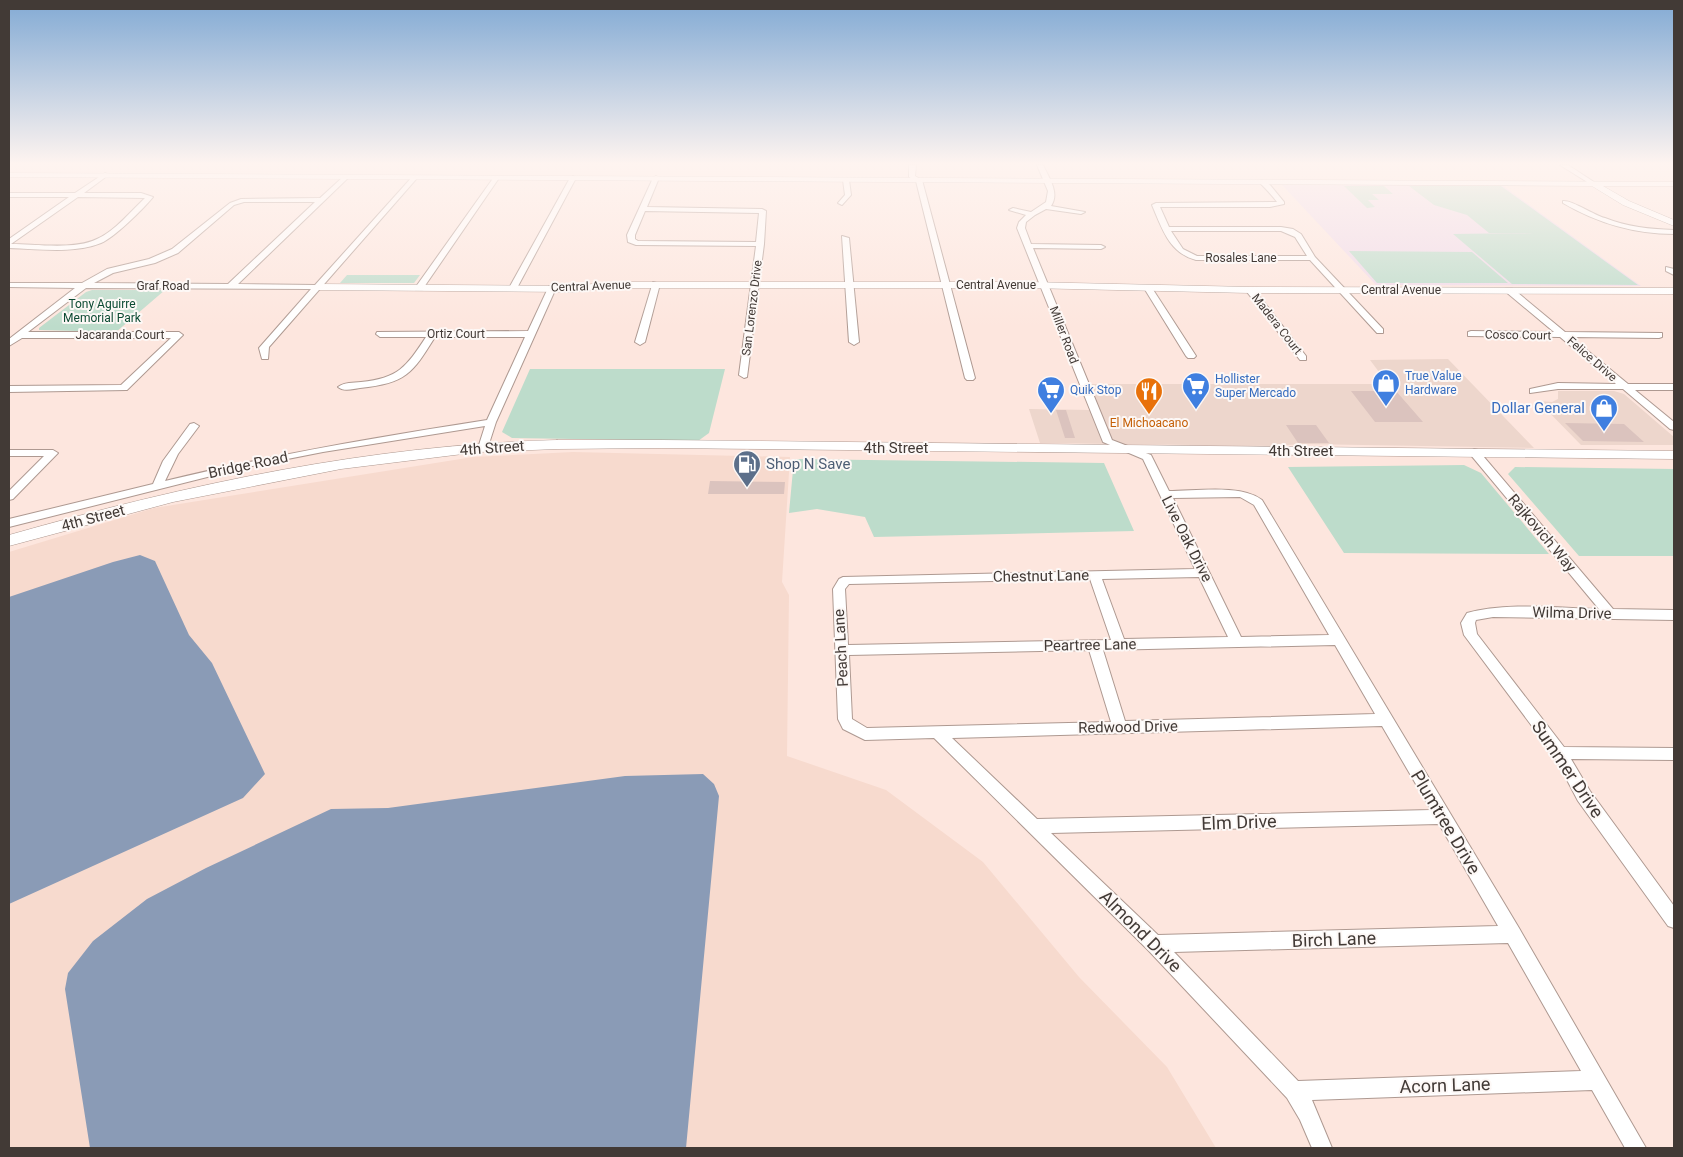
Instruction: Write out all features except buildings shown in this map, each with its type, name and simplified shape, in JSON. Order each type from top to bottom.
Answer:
[{"type":"main road","name":"4th Street","points":[[9,541],[128,508],[233,484],[372,460],[483,448],[646,444],[1674,455]]},
{"type":"street","points":[[9,242],[42,219]]},
{"type":"street","points":[[9,246],[83,246],[100,241],[128,219]]},
{"type":"street","points":[[9,343],[83,286],[110,271],[152,261],[175,251],[215,219]]},
{"type":"street","points":[[230,287],[300,219]]},
{"type":"street","points":[[265,357],[264,348],[266,344],[378,219]]},
{"type":"street","points":[[418,288],[467,219]]},
{"type":"street","points":[[512,288],[550,219]]},
{"type":"street","points":[[638,219],[631,235],[631,240],[636,243],[760,244]]},
{"type":"street","name":"San Lorenzo Drive","points":[[744,376],[763,219]]},
{"type":"street","points":[[930,219],[970,378]]},
{"type":"street","name":"Miller Road","points":[[1027,219],[1021,225],[1023,234],[1108,442],[1125,450]]},
{"type":"street","points":[[1162,219],[1166,229],[1281,229],[1290,231],[1298,236],[1312,258],[1380,331]]},
{"type":"street","points":[[1602,219],[1616,224],[1655,232],[1674,232]]},
{"type":"street","points":[[1605,232],[1616,224]]},
{"type":"street","name":"Rosales Lane","points":[[1166,229],[1174,245],[1186,256],[1196,258],[1312,258]]},
{"type":"street","points":[[845,238],[854,342]]},
{"type":"street","points":[[1028,246],[1101,247]]},
{"type":"street","points":[[640,342],[656,284]]},
{"type":"street","name":"Central Avenue","points":[[318,287],[552,288],[656,284],[754,284],[1045,286],[1250,290],[1674,291]]},
{"type":"street","name":"Graf Road","points":[[9,285],[318,287]]},
{"type":"street","points":[[483,448],[491,422],[552,288]]},
{"type":"street","points":[[1148,288],[1191,356]]},
{"type":"street","name":"Madera Court","points":[[1250,290],[1303,358]]},
{"type":"street","name":"Felice Drive","points":[[1509,290],[1674,427]]},
{"type":"street","name":"Ortiz Court","points":[[380,334],[531,334]]},
{"type":"street","points":[[343,387],[387,380],[402,374],[410,367],[432,334]]},
{"type":"street","name":"Cosco Court","points":[[1471,334],[1659,335]]},
{"type":"street","name":"Jacaranda Court","points":[[9,389],[124,388],[180,335],[19,335]]},
{"type":"street","points":[[1533,391],[1552,387],[1674,387]]},
{"type":"street","name":"Bridge Road","points":[[9,523],[158,485],[323,449],[491,422]]},
{"type":"street","points":[[158,485],[163,467],[169,457],[194,426]]},
{"type":"street","name":"Live Oak Drive","points":[[1125,450],[1147,457],[1237,642]]},
{"type":"street","name":"Rajkovich Way","points":[[1474,452],[1610,614]]},
{"type":"street","points":[[9,454],[54,453],[9,497]]},
{"type":"street","name":"Plumtree Drive","points":[[1165,495],[1232,494],[1252,498],[1258,503],[1442,817],[1513,934],[1636,1148]]},
{"type":"street","name":"Chestnut Lane","points":[[877,579],[1205,573]]},
{"type":"street","points":[[1095,576],[1119,644]]},
{"type":"street","name":"Peach Lane","points":[[870,734],[865,734],[848,725],[845,719],[840,585],[847,580],[877,579]]},
{"type":"street","name":"Wilma Drive","points":[[1471,617],[1478,613],[1493,612],[1674,615]]},
{"type":"street","name":"Summer Drive","points":[[1471,617],[1468,623],[1471,635],[1560,753],[1584,796],[1673,916]]},
{"type":"street","name":"Peartree Lane","points":[[841,650],[1339,640]]},
{"type":"street","points":[[1094,644],[1120,727]]},
{"type":"street","name":"Redwood Drive","points":[[870,734],[1386,720]]},
{"type":"street","name":"Almond Drive","points":[[937,732],[1154,944],[1294,1091],[1308,1114],[1322,1148]]},
{"type":"street","points":[[1560,753],[1674,754]]},
{"type":"street","name":"Elm Drive","points":[[1035,826],[1442,817]]},
{"type":"street","name":"Birch Lane","points":[[1154,944],[1513,934]]},
{"type":"street","name":"Acorn Lane","points":[[1294,1091],[1596,1080]]},
{"type":"shaded area","points":[[1314,219],[1549,219],[1641,286],[1376,285]]},
{"type":"shaded area","points":[[1448,359],[1534,448],[1304,444],[1270,446],[1040,443],[1029,409],[1090,410],[1080,384],[1388,384],[1370,360]]},
{"type":"shaded area","points":[[1558,391],[1614,391],[1624,394],[1674,437],[1674,445],[1581,445],[1538,401],[1552,402],[1558,399]]},
{"type":"shaded area","points":[[573,452],[790,457],[782,582],[789,595],[787,756],[886,790],[983,862],[1079,977],[1167,1067],[1216,1148],[9,1148],[9,552],[154,508],[473,457]]},
{"type":"green space","points":[[1472,219],[1547,219],[1638,285],[1512,284],[1453,234],[1535,233],[1489,233]]},
{"type":"green space","points":[[1349,251],[1472,252],[1508,283],[1377,283]]},
{"type":"green space","points":[[347,275],[420,275],[414,283],[340,283]]},
{"type":"green space","name":"Tony Aguirre Memorial Park","points":[[92,290],[165,290],[116,332],[39,330],[39,328],[86,292]]},
{"type":"green space","points":[[530,369],[725,369],[709,433],[698,441],[512,438],[502,432]]},
{"type":"green space","points":[[794,459],[1104,463],[1134,531],[874,537],[865,517],[817,509],[789,513]]},
{"type":"green space","points":[[1464,465],[1481,473],[1549,554],[1344,553],[1288,467]]},
{"type":"green space","points":[[1515,467],[1674,469],[1674,556],[1579,556],[1508,474]]},
{"type":"water","points":[[140,555],[155,561],[189,635],[212,663],[265,774],[243,798],[9,904],[9,597],[113,562]]},
{"type":"water","points":[[703,774],[714,784],[719,796],[686,1148],[90,1148],[65,989],[68,973],[93,941],[147,899],[206,868],[331,809],[388,808],[625,776]]},
{"type":"place","name":"True Value Hardware","points":[[1386,407]]},
{"type":"place","name":"Hollister Super Mercado","points":[[1196,410]]},
{"type":"place","name":"Quik Stop","points":[[1051,414]]},
{"type":"place","name":"El Michoacano","points":[[1149,415]]},
{"type":"place","name":"Dollar General","points":[[1604,432]]},
{"type":"place","name":"Shop N Save","points":[[747,488]]}]
